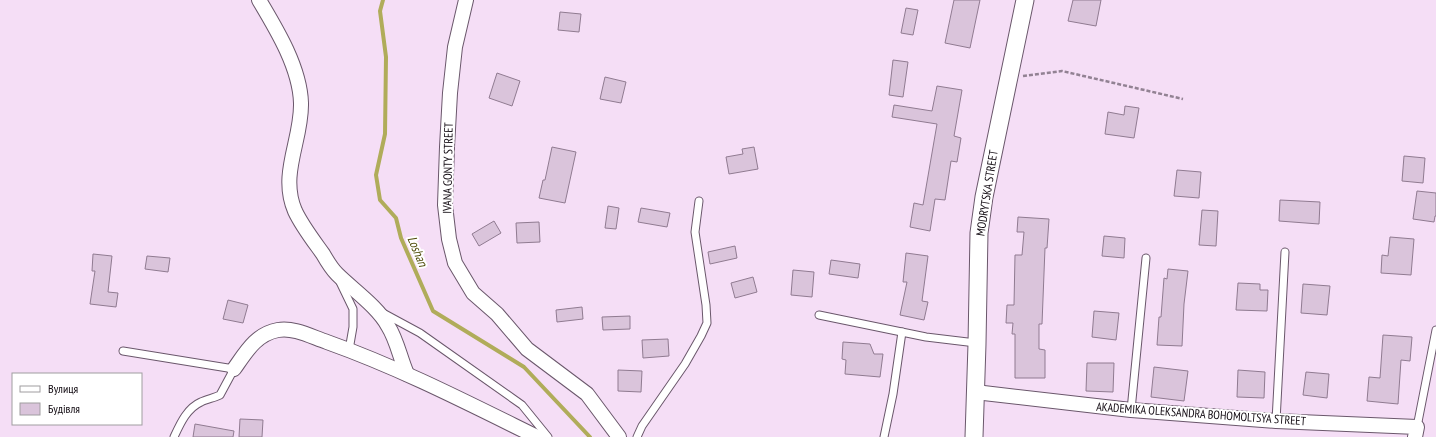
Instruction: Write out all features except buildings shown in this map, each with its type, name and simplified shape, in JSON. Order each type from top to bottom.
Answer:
[{"type":"street","points":[[259,0],[281,37],[298,82],[301,103],[299,126],[290,167],[290,189],[295,210],[307,232],[336,272],[374,308],[388,325],[407,374]]},
{"type":"street","name":"IVANA GONTY STREET","points":[[466,0],[455,47],[446,147],[445,205],[449,239],[454,263],[473,293],[497,314],[527,349],[587,394],[619,437]]},
{"type":"street","name":"MODRYTSKA STREET","points":[[974,437],[979,233],[984,197],[1025,0]]},
{"type":"street","points":[[234,369],[250,347],[264,334],[279,330],[292,330],[349,350],[407,374],[537,437]]},
{"type":"street","name":"AKADEMIKA OLEKSANDRA BOHOMOLTSYA STREET","points":[[975,392],[1131,410],[1416,432]]},
{"type":"lane","points":[[637,437],[642,426],[685,364],[707,323],[706,304],[695,232],[699,201]]},
{"type":"lane","points":[[1276,421],[1285,252]]},
{"type":"lane","points":[[1131,410],[1146,258]]},
{"type":"lane","points":[[336,272],[353,309],[353,327],[349,350]]},
{"type":"lane","points":[[374,308],[420,333],[522,405],[548,437]]},
{"type":"lane","points":[[819,315],[926,337],[977,344]]},
{"type":"lane","points":[[1416,432],[1436,330]]},
{"type":"lane","points":[[884,437],[902,332]]},
{"type":"lane","points":[[123,351],[234,369],[220,395],[201,402],[192,408],[182,420],[174,437]]},
{"type":"path","points":[[1009,78],[1062,71],[1183,99]]},
{"type":"waterway","name":"Loshan","points":[[383,0],[380,11],[386,57],[385,134],[376,175],[380,200],[396,218],[401,238],[433,311],[524,367],[590,437]]}]
